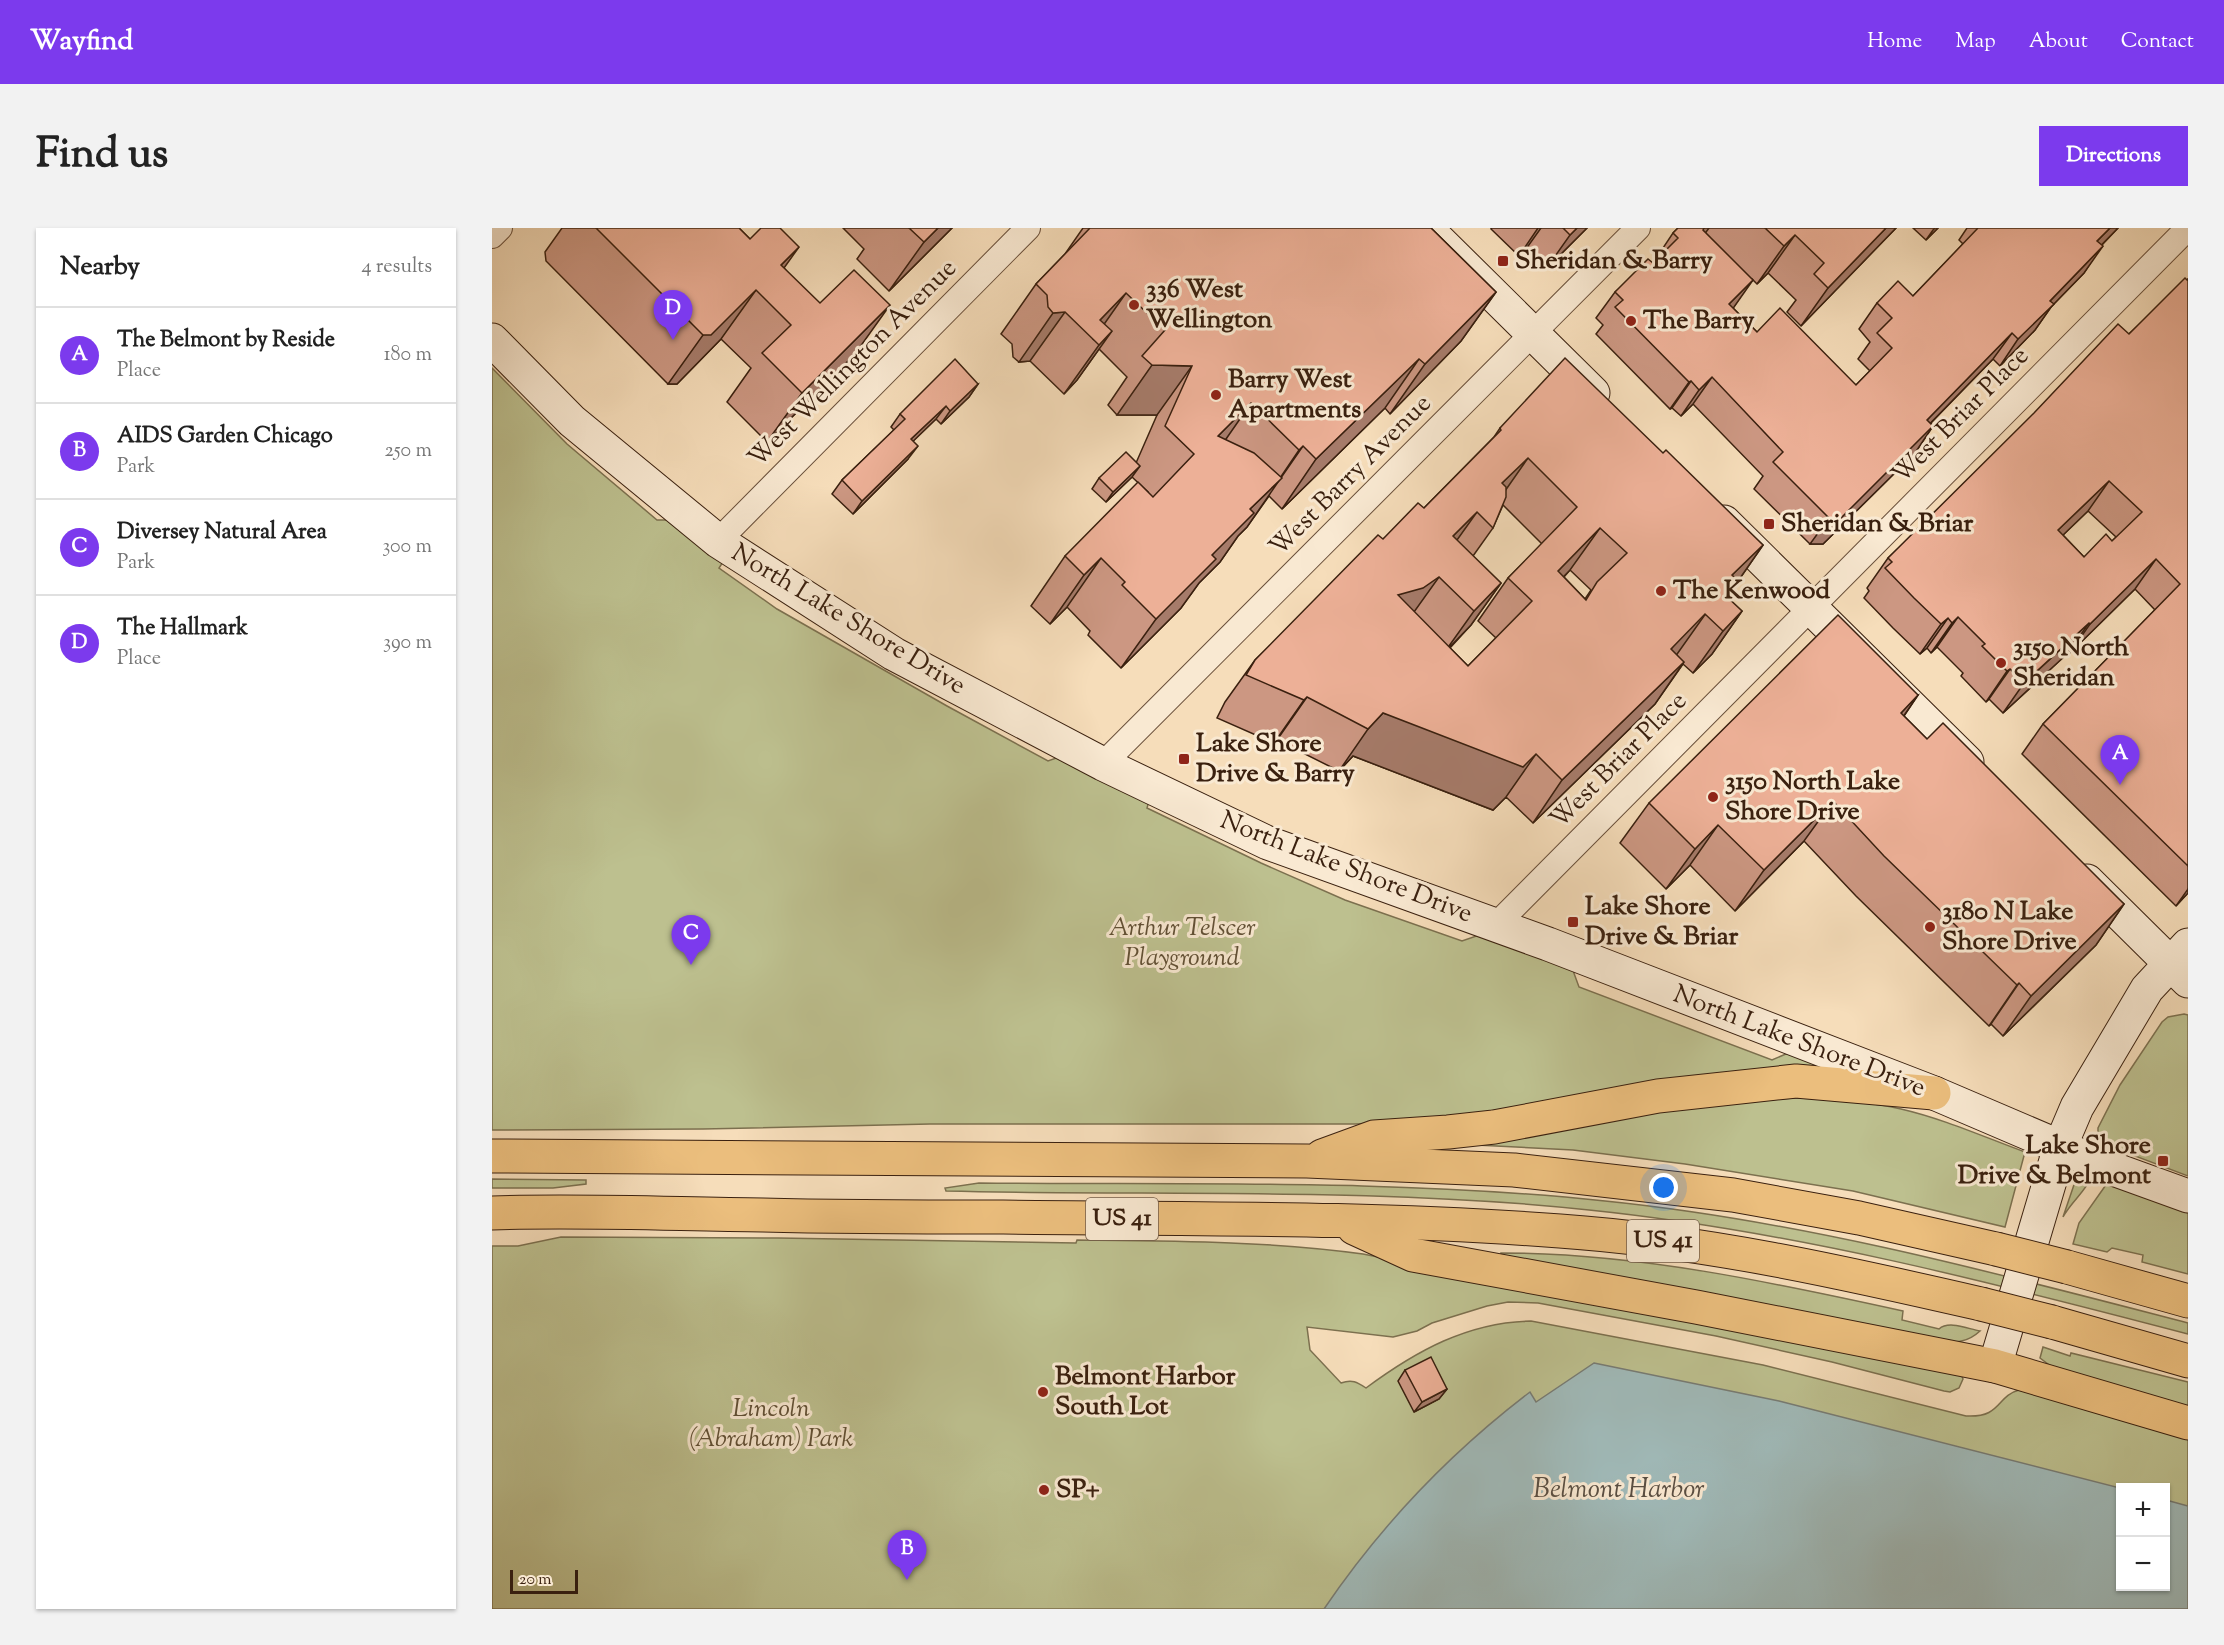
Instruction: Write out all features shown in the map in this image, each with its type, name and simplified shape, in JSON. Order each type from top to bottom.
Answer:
[{"type":"highway","points":[[1306,1161],[1374,1137],[1494,1127],[1658,1096],[1796,1081],[1934,1093]]},
{"type":"highway","name":"US 41","points":[[492,1156],[1306,1161],[1514,1170],[1733,1195],[1859,1218],[1996,1249],[2188,1301]]},
{"type":"highway","name":"US 41","points":[[492,1213],[570,1211],[1338,1221],[1561,1231],[1660,1241],[1762,1256],[1857,1275],[1981,1304],[2188,1361]]},
{"type":"highway","points":[[1338,1221],[1413,1255],[1995,1366],[2188,1423]]},
{"type":"street","points":[[492,236],[500,228]]},
{"type":"street","name":"West Wellington Avenue","points":[[718,541],[1028,228]]},
{"type":"street","points":[[1426,228],[1614,414]]},
{"type":"street","name":"West Barry Avenue","points":[[1103,764],[1638,228]]},
{"type":"street","name":"West Briar Place","points":[[1496,925],[2188,228]]},
{"type":"street","name":"North Lake Shore Drive","points":[[492,340],[572,421],[718,541],[894,654],[1103,764],[1268,843],[1496,925],[1934,1093],[2060,1147],[2188,1196]]},
{"type":"street","points":[[1699,498],[1986,780]]},
{"type":"street","points":[[1995,1366],[2060,1147],[2077,1107],[2147,989],[2182,963],[2067,861]]},
{"type":"green space","name":"Arthur Telscer Playground","points":[[492,368],[567,444],[657,520],[668,520],[723,562],[719,568],[777,609],[1048,761],[1059,757],[1149,801],[1147,808],[1261,863],[1345,900],[1462,941],[1485,933],[1571,965],[1579,987],[1772,1060],[1795,1050],[1840,1068],[1537,1108],[1355,1124],[930,1124],[703,1129],[492,1130]]},
{"type":"green space","points":[[2188,1015],[2188,1176],[2106,1145],[2098,1134],[2098,1128],[2120,1085],[2162,1022],[2168,1017]]},
{"type":"green space","points":[[1795,1098],[1848,1101],[1901,1109],[1948,1123],[2025,1152],[2005,1227],[1853,1191],[1685,1164],[1573,1150],[1456,1144],[1675,1105]]},
{"type":"green space","points":[[2082,1172],[2092,1176],[2063,1217],[2077,1176]]},
{"type":"green space","points":[[492,1179],[586,1180],[586,1184],[553,1188],[492,1188]]},
{"type":"green space","points":[[2108,1182],[2188,1213],[2188,1274],[2142,1262],[2143,1255],[2112,1248],[2107,1252],[2073,1244],[2079,1223]]},
{"type":"green space","points":[[979,1183],[1292,1184],[1449,1189],[1605,1201],[1679,1210],[1826,1235],[1971,1268],[2188,1323],[2188,1334],[1891,1260],[1665,1219],[1589,1210],[1429,1198],[1348,1195],[946,1191],[945,1188]]},
{"type":"green space","name":"Lincoln (Abraham) Park","points":[[561,1237],[1076,1243],[1077,1240],[1220,1242],[1292,1246],[1363,1254],[1961,1374],[1963,1379],[1959,1388],[1950,1392],[1944,1391],[1832,1362],[1716,1336],[1538,1303],[1508,1302],[1487,1306],[1432,1323],[1417,1331],[1393,1337],[1307,1327],[1310,1350],[1341,1383],[1354,1382],[1366,1388],[1404,1362],[1444,1341],[1486,1327],[1531,1321],[1763,1365],[1966,1416],[1986,1414],[2006,1397],[2019,1390],[2188,1436],[2188,1609],[492,1609],[492,1246],[518,1246]]},
{"type":"green space","points":[[1501,1253],[1602,1258],[1703,1271],[1903,1311],[1902,1320],[1939,1329],[1953,1325],[1980,1331],[1964,1340],[1935,1343],[1501,1256]]},
{"type":"green space","points":[[2043,1347],[2070,1356],[2071,1353],[2188,1382],[2188,1410],[2052,1367],[2040,1358]]},
{"type":"water","name":"Belmont Harbor","points":[[1594,1363],[1779,1401],[2116,1487],[2116,1591],[2170,1591],[2170,1501],[2188,1506],[2188,1609],[1324,1609],[1369,1548],[1445,1465],[1530,1392],[1536,1402]]},
{"type":"building","points":[[596,228],[739,228],[750,239],[761,228],[780,228],[799,247],[781,265],[820,303],[854,270],[890,305],[802,393],[762,353],[791,325],[756,290],[711,335],[703,335]]},
{"type":"building","points":[[909,228],[938,228],[924,242]]},
{"type":"building","points":[[1090,228],[1431,228],[1496,292],[1425,364],[1419,359],[1316,459],[1303,446],[1299,450],[1251,403],[1218,436],[1254,453],[1282,478],[1250,509],[1254,513],[1212,555],[1216,559],[1156,619],[1122,585],[1125,582],[1101,558],[1084,575],[1065,556],[1138,482],[1153,497],[1194,454],[1165,426],[1192,366],[1152,365],[1142,356],[1165,330],[1126,293],[1100,320],[1112,331],[1099,345],[1065,312],[1053,313],[1048,307],[1047,295],[1036,284]]},
{"type":"building","points":[[1563,228],[1577,228],[1570,235]]},
{"type":"building","points":[[1678,228],[1704,228],[1703,230],[1753,280],[1729,304],[1757,332],[1780,308],[1856,385],[1892,348],[1877,333],[1892,318],[1877,303],[1898,281],[1913,296],[1978,228],[2110,228],[2097,241],[2103,246],[2050,301],[2054,304],[2018,339],[2012,333],[1927,420],[1933,426],[1841,518],[1829,518],[1773,462],[1783,452],[1712,377],[1699,390],[1615,307],[1623,300],[1615,292],[1648,259],[1653,263],[1678,238],[1673,233]]},
{"type":"building","points":[[1765,228],[1886,228],[1828,288],[1814,274],[1824,263],[1795,235],[1784,246]]},
{"type":"building","points":[[2185,278],[2188,279],[2188,866],[2043,724],[2180,584],[2156,559],[2090,624],[2024,683],[2010,669],[2007,671],[1982,646],[1985,644],[1958,617],[1952,623],[1948,618],[1941,624],[1885,568],[1892,562],[1888,558],[2034,413],[2118,324],[2129,334]],"holes":[[[2109,481],[2142,512],[2112,541],[2106,534],[2084,557],[2058,530]]]},
{"type":"building","points":[[1565,358],[1663,453],[1666,450],[1763,545],[1732,575],[1738,581],[1725,595],[1742,611],[1723,631],[1705,614],[1671,649],[1684,662],[1562,780],[1536,754],[1523,767],[1383,713],[1368,729],[1307,697],[1304,700],[1246,675],[1255,660],[1378,535],[1383,539],[1418,503],[1424,508],[1501,430],[1500,428]],"holes":[[[1528,458],[1577,507],[1508,578],[1532,601],[1468,666],[1398,595],[1423,588],[1439,577],[1474,611],[1501,583],[1453,536],[1477,512],[1493,528],[1506,497],[1506,487],[1502,483]],[[1600,528],[1627,553],[1597,582],[1586,600],[1558,571]]]},
{"type":"building","points":[[955,359],[978,384],[950,411],[946,406],[911,439],[918,446],[862,501],[842,480],[905,419],[900,414]]},
{"type":"building","points":[[1126,452],[1140,466],[1113,492],[1099,478]]},
{"type":"building","points":[[1838,615],[1918,695],[1901,713],[1927,739],[1943,723],[2124,904],[2031,996],[1884,856],[1833,801],[1764,870],[1718,825],[1695,849],[1649,803]]},
{"type":"building","points":[[1431,1357],[1447,1389],[1422,1402],[1405,1370]]},
{"type":"place","name":"Sheridan & Barry","points":[[1503,261]]},
{"type":"place","name":"336 West Wellington","points":[[1134,305]]},
{"type":"place","name":"The Barry","points":[[1631,321]]},
{"type":"place","name":"The Hallmark","points":[[673,340]]},
{"type":"place","name":"Barry West Apartments","points":[[1216,395]]},
{"type":"place","name":"Sheridan & Briar","points":[[1769,524]]},
{"type":"place","name":"The Kenwood","points":[[1661,591]]},
{"type":"place","name":"3150 North Sheridan","points":[[2001,663]]},
{"type":"place","name":"Lake Shore Drive & Barry","points":[[1184,759]]},
{"type":"place","name":"The Belmont by Reside","points":[[2120,785]]},
{"type":"place","name":"3150 North Lake Shore Drive","points":[[1713,797]]},
{"type":"place","name":"Lake Shore Drive & Briar","points":[[1573,922]]},
{"type":"place","name":"3180 N Lake Shore Drive","points":[[1930,927]]},
{"type":"place","name":"Diversey Natural Area","points":[[691,965]]},
{"type":"place","name":"Lake Shore Drive & Belmont","points":[[2163,1161]]},
{"type":"place","name":"Belmont Harbor South Lot","points":[[1043,1392]]},
{"type":"place","name":"SP+","points":[[1044,1490]]},
{"type":"place","name":"AIDS Garden Chicago","points":[[907,1580]]}]
